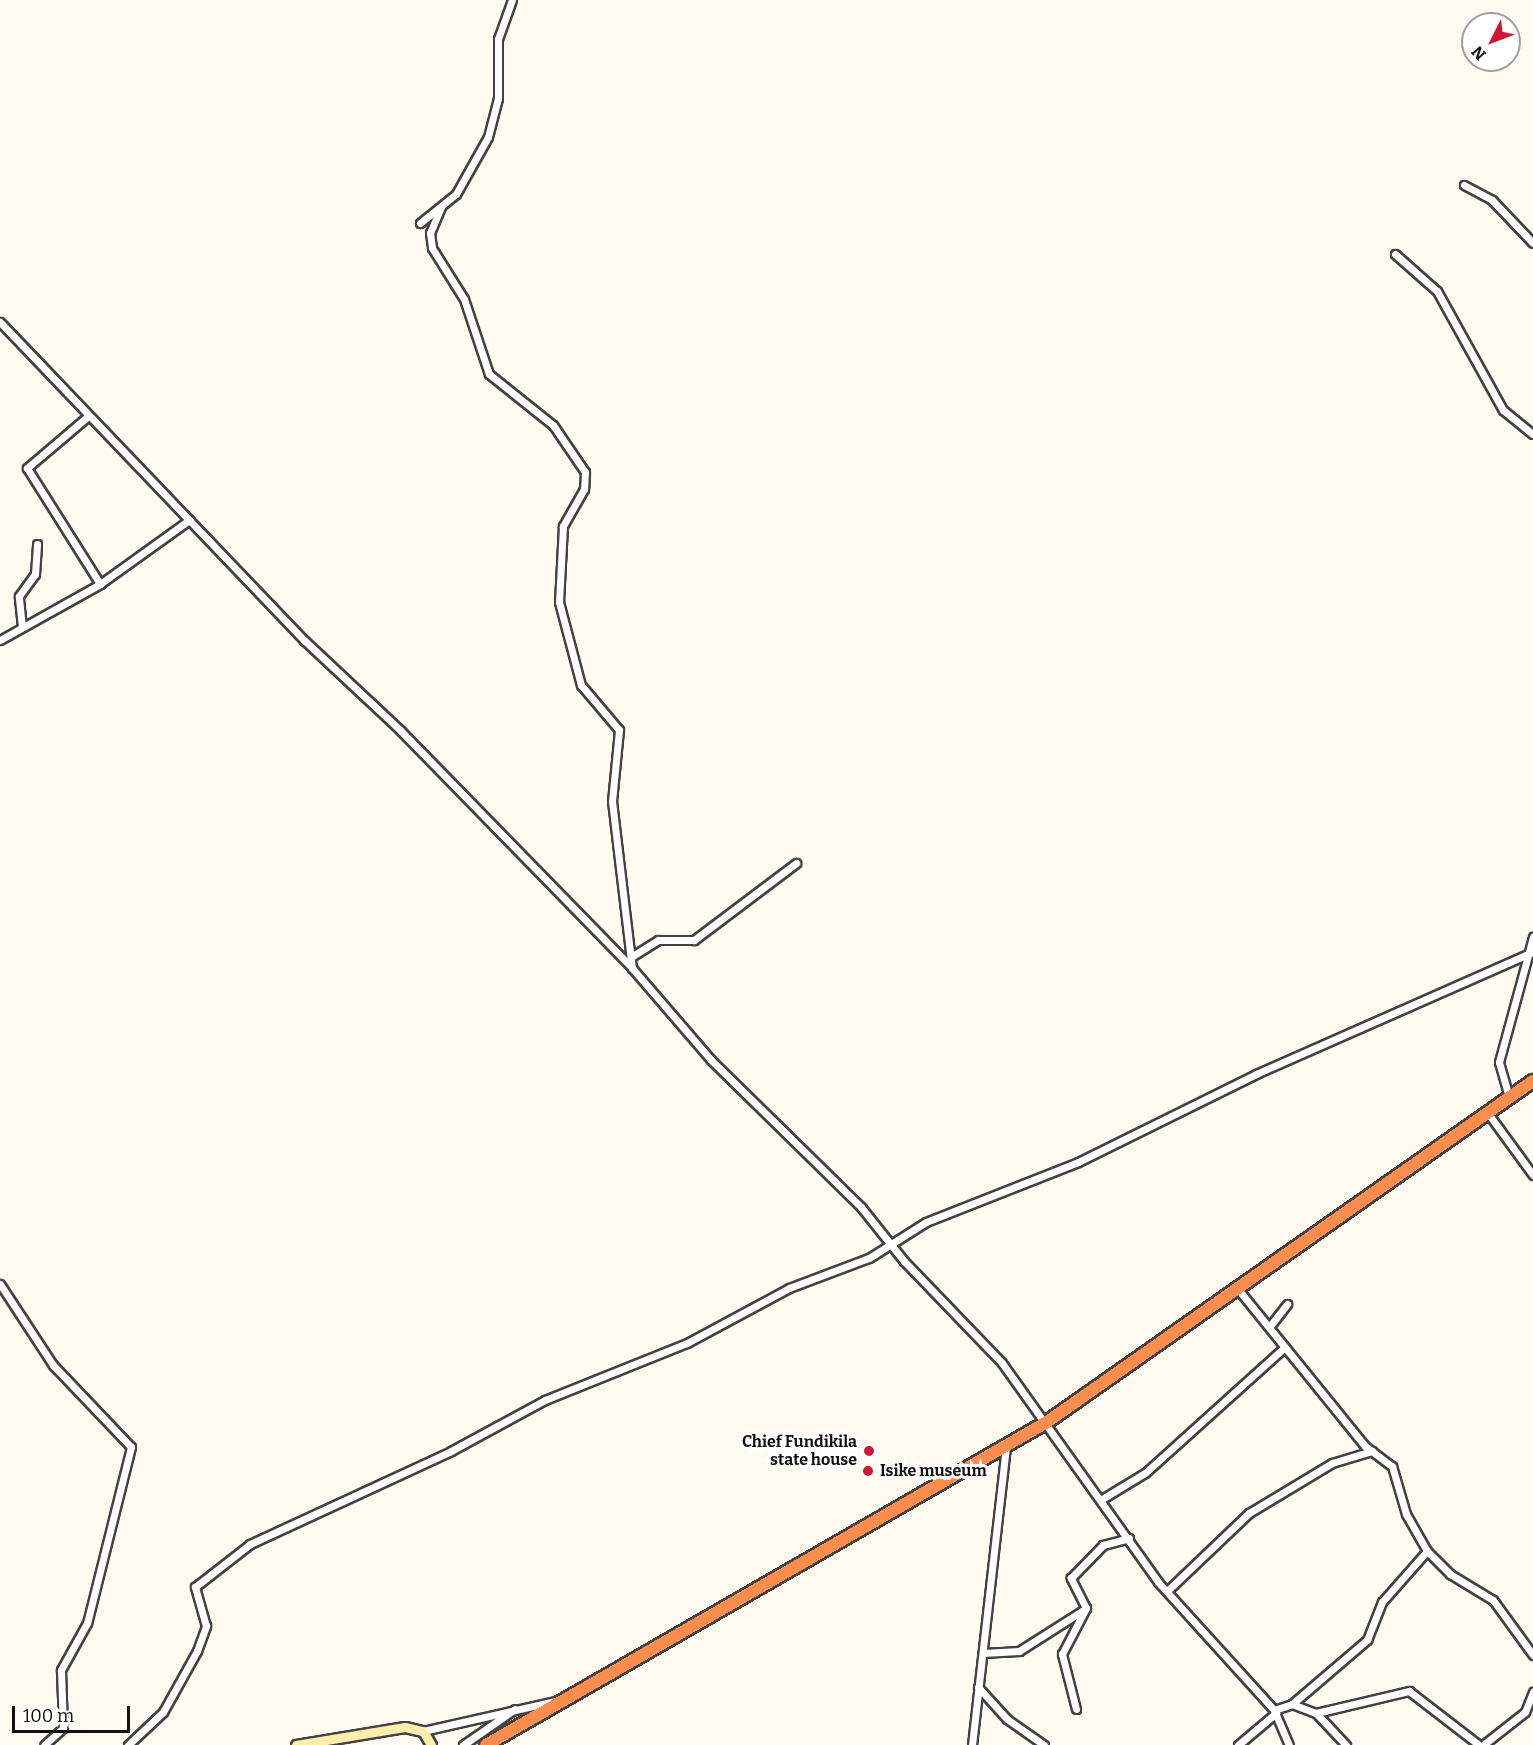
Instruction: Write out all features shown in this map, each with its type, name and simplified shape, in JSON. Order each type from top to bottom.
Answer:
[{"type":"highway","points":[[486,1745],[1047,1422],[1486,1110],[1533,1081]]},
{"type":"street","points":[[420,223],[456,194],[488,137],[498,98],[498,39],[512,0]]},
{"type":"street","points":[[1464,185],[1492,200],[1533,243]]},
{"type":"street","points":[[441,207],[430,233],[432,248],[464,299],[489,374],[553,425],[585,472],[584,489],[563,526],[559,602],[581,685],[620,730],[612,801],[632,969]]},
{"type":"street","points":[[1395,254],[1437,291],[1503,410],[1533,434]]},
{"type":"street","points":[[0,322],[87,417],[684,1023],[704,1053],[779,1122],[1002,1363],[1047,1422],[1167,1591],[1275,1712],[1289,1745]]},
{"type":"street","points":[[87,417],[27,467],[100,584]]},
{"type":"street","points":[[0,640],[100,584],[189,520]]},
{"type":"street","points":[[22,627],[19,596],[35,574],[37,543]]},
{"type":"street","points":[[631,957],[658,940],[694,940],[796,863]]},
{"type":"street","points":[[1509,1097],[1498,1062],[1531,952],[1533,937]]},
{"type":"street","points":[[129,1745],[163,1712],[197,1652],[206,1627],[195,1587],[250,1544],[452,1451],[545,1400],[687,1343],[789,1288],[893,1246],[926,1222],[1078,1162],[1109,1142],[1531,952]]},
{"type":"street","points":[[1486,1110],[1533,1175]]},
{"type":"street","points":[[0,1284],[53,1365],[131,1447],[87,1623],[61,1670],[63,1728],[44,1745]]},
{"type":"street","points":[[1237,1288],[1372,1451],[1392,1466],[1406,1514],[1427,1551],[1450,1574],[1499,1606],[1533,1655]]},
{"type":"street","points":[[1270,1326],[1287,1304]]},
{"type":"street","points":[[1102,1499],[1145,1473],[1285,1347]]},
{"type":"street","points":[[972,1745],[1006,1447]]},
{"type":"street","points":[[1167,1591],[1249,1513],[1332,1463],[1372,1451]]},
{"type":"street","points":[[1086,1608],[1072,1576],[1103,1545],[1130,1538]]},
{"type":"street","points":[[1238,1745],[1275,1712],[1292,1704],[1366,1640],[1382,1602],[1427,1551]]},
{"type":"street","points":[[983,1653],[1019,1651],[1086,1608]]},
{"type":"street","points":[[1076,1709],[1062,1654],[1086,1608]]},
{"type":"street","points":[[978,1687],[1007,1719],[1044,1745]]},
{"type":"street","points":[[1316,1713],[1409,1691],[1481,1745],[1525,1712],[1533,1692]]},
{"type":"street","points":[[296,1745],[405,1727],[423,1731],[517,1707],[563,1700]]},
{"type":"street","points":[[1292,1704],[1316,1713],[1346,1745]]},
{"type":"street","points":[[463,1745],[517,1707]]},
{"type":"street","points":[[423,1731],[431,1745]]},
{"type":"place","name":"Chief Fundikila state house","points":[[869,1451]]},
{"type":"place","name":"Isike museum","points":[[868,1471]]}]
